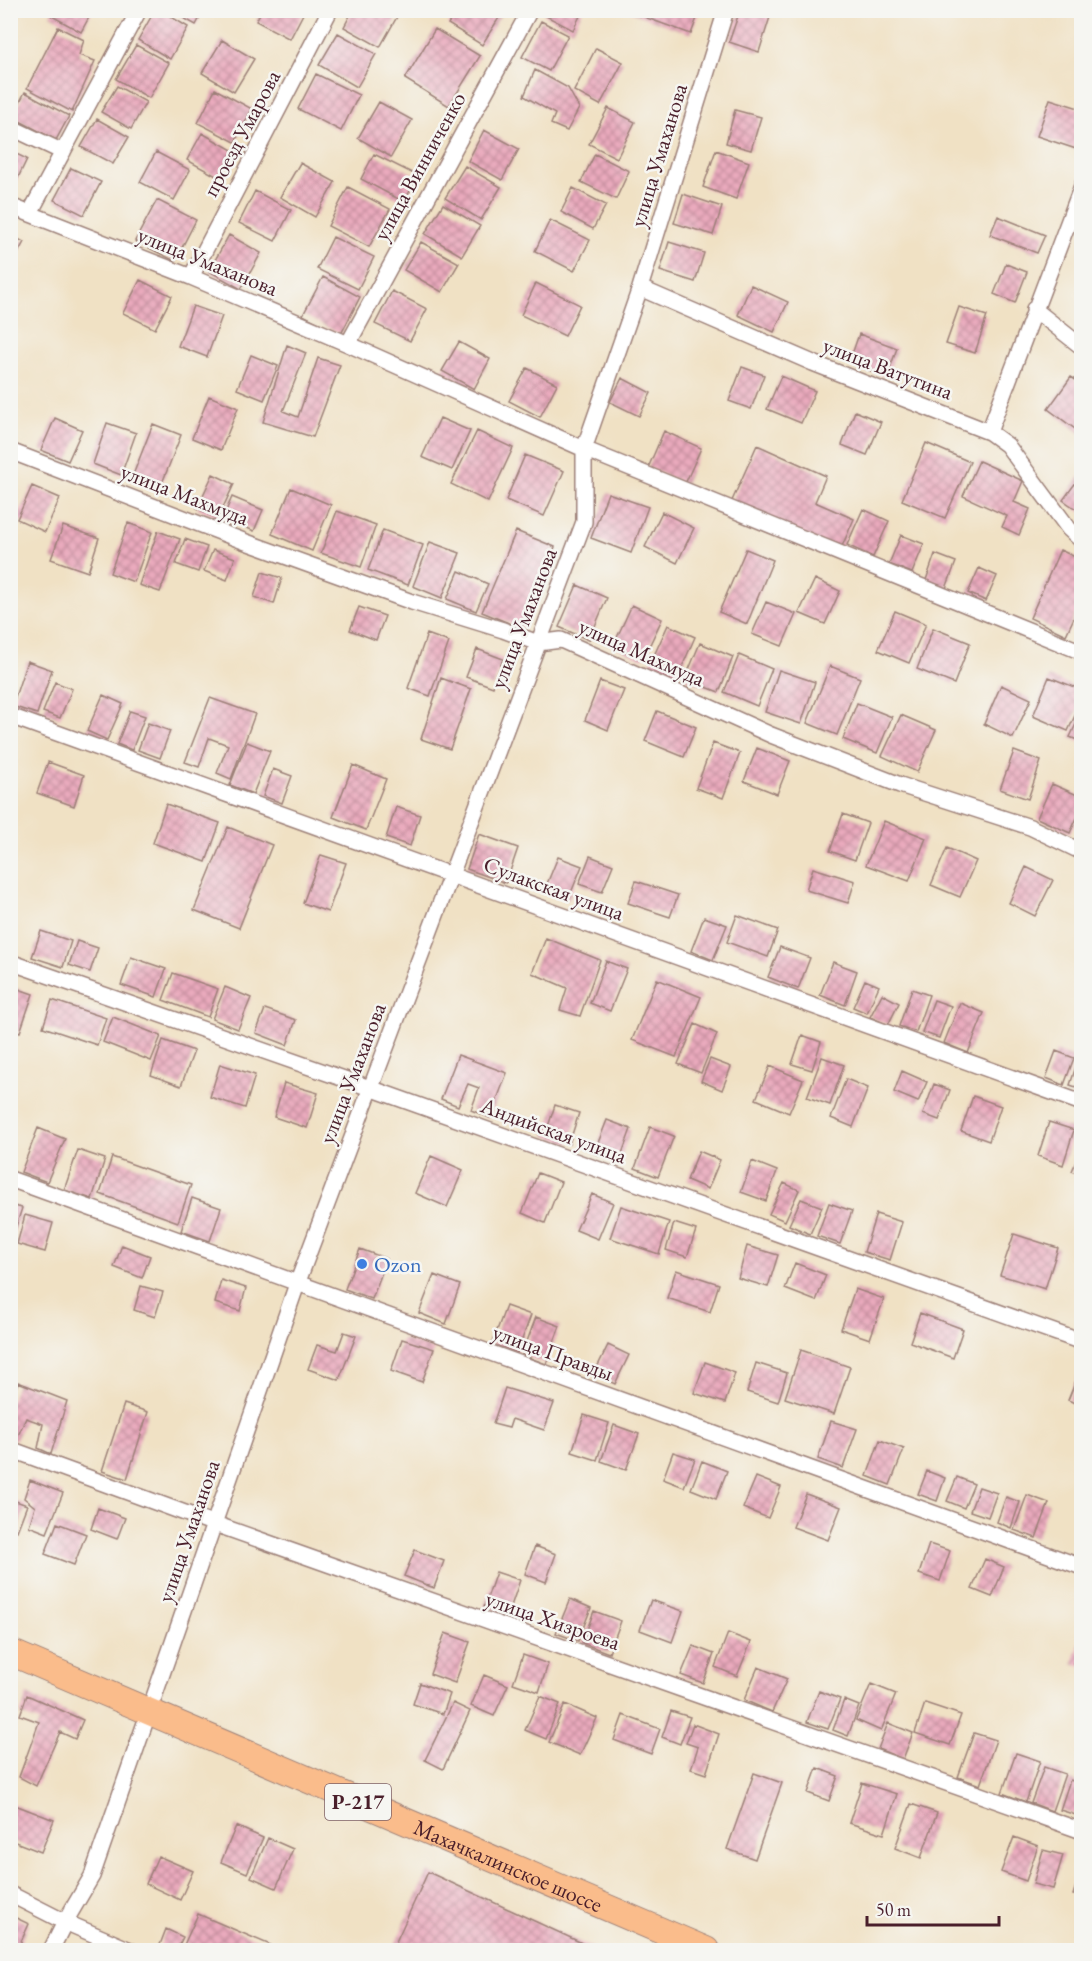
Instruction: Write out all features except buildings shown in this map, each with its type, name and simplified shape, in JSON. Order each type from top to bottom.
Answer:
[{"type":"highway","name":"Махачкалинское шоссе","points":[[10,1652],[706,1950]]},
{"type":"street","points":[[30,213],[139,10]]},
{"type":"street","name":"проезд Умарова","points":[[191,277],[330,10]]},
{"type":"street","name":"улица Винниченко","points":[[348,344],[530,10]]},
{"type":"street","name":"улица Умаханова","points":[[51,1950],[92,1876],[297,1284],[584,522],[584,449],[640,288],[726,10]]},
{"type":"street","points":[[10,128],[63,152]]},
{"type":"street","points":[[989,432],[1082,186]]},
{"type":"street","name":"улица Умаханова","points":[[10,206],[191,277],[584,449],[1082,652]]},
{"type":"street","name":"улица Ватутина","points":[[640,288],[813,363],[989,432],[1007,445],[1069,529],[1082,542]]},
{"type":"street","points":[[1034,309],[1082,347]]},
{"type":"street","name":"улица Махмуда","points":[[10,451],[268,550],[412,602],[538,643],[561,639],[771,735],[900,785],[1030,827],[1082,852]]},
{"type":"street","name":"Сулакская улица","points":[[10,716],[1082,1103]]},
{"type":"street","name":"Андийская улица","points":[[10,962],[1082,1342]]},
{"type":"street","name":"улица Правды","points":[[10,1179],[1082,1567]]},
{"type":"street","name":"улица Хизроева","points":[[10,1449],[215,1524],[1082,1831]]},
{"type":"street","points":[[10,1894],[65,1922],[130,1950]]},
{"type":"place","name":"Ozon","points":[[362,1264]]}]
